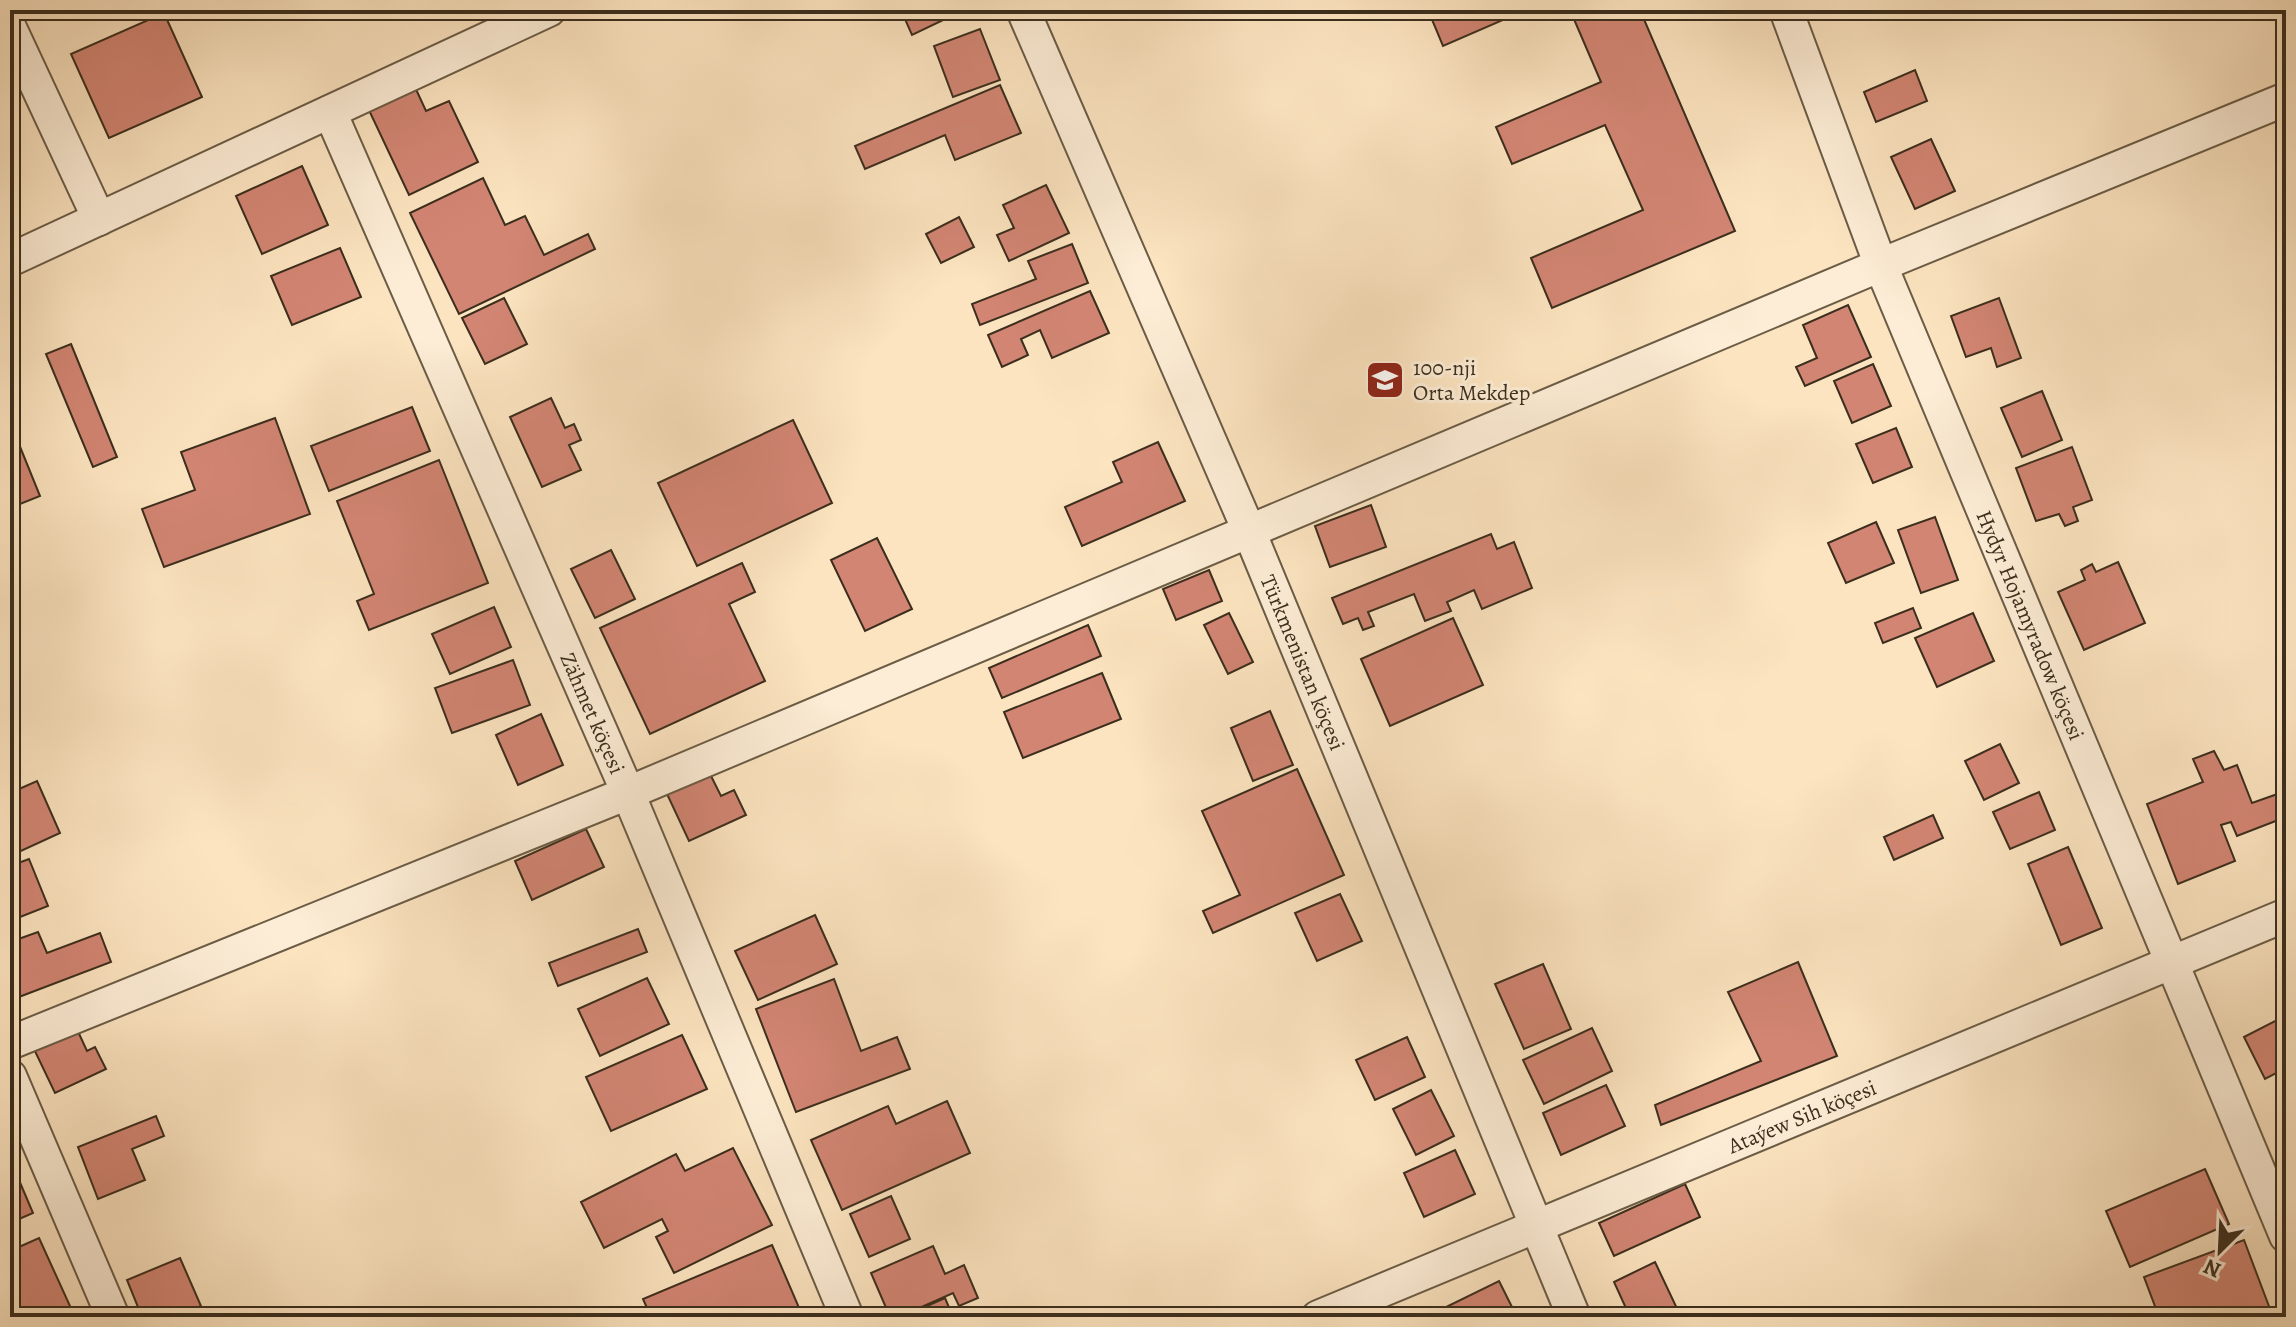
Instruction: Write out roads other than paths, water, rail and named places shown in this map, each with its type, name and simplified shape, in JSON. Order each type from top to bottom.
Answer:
[{"type":"street","points":[[10,260],[330,112],[509,19],[549,10]]},
{"type":"street","name":"Türkmenistan köçesi","points":[[1023,10],[1249,531],[1574,1317]]},
{"type":"street","name":"Hydyr Hojamyradow köçesi","points":[[1786,10],[1881,266],[2286,1236]]},
{"type":"street","points":[[10,28],[99,219]]},
{"type":"street","points":[[10,1043],[628,793],[2286,99]]},
{"type":"street","name":"Zähmet köçesi","points":[[330,112],[628,793],[847,1317]]},
{"type":"street","name":"Ataýew Sih köçesi","points":[[1318,1317],[2286,915]]},
{"type":"street","points":[[10,1076],[113,1317]]},
{"type":"place","name":"100-nji Orta Mekdep","points":[[1385,380]]}]
